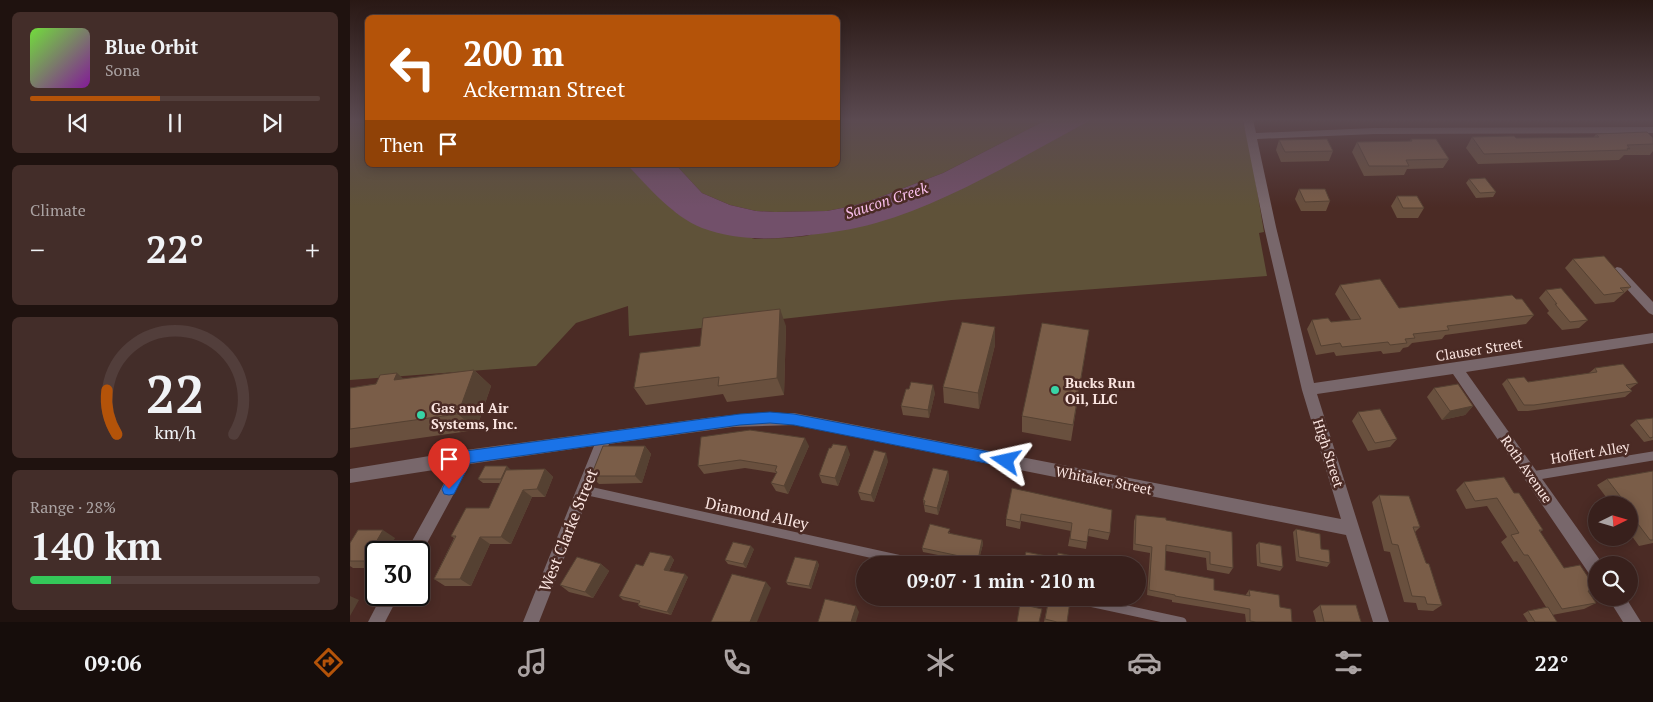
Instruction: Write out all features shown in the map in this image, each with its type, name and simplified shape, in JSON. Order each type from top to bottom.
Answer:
[{"type":"street","name":"High Street","points":[[1255,149],[1309,390],[1381,622]]},
{"type":"street","points":[[1617,271],[1653,310]]},
{"type":"street","name":"Clauser Street","points":[[1309,390],[1653,338]]},
{"type":"street","name":"Roth Avenue","points":[[1457,369],[1588,557]]},
{"type":"street","name":"Whitaker Street","points":[[350,476],[466,457],[740,420],[794,419],[1353,529]]},
{"type":"street","name":"West Clarke Street","points":[[535,621],[604,438]]},
{"type":"street","points":[[420,541],[466,457]]},
{"type":"street","points":[[376,622],[385,606]]},
{"type":"street","points":[[1622,606],[1633,622]]},
{"type":"lane","name":"Hoffert Alley","points":[[1532,476],[1653,456]]},
{"type":"lane","name":"Diamond Alley","points":[[584,490],[883,556]]},
{"type":"lane","points":[[1108,606],[1182,622]]},
{"type":"shaded area","points":[[350,149],[365,149],[365,167],[629,167],[673,210],[686,219],[755,239],[806,236],[954,192],[1036,149],[1250,149],[1264,232],[1259,233],[1267,276],[952,300],[629,336],[628,306],[576,323],[536,366],[350,380]]},
{"type":"shaded area","points":[[840,149],[990,149],[943,173],[875,199],[827,211],[756,211],[730,205],[702,193],[678,167],[840,167]]},
{"type":"water","name":"Saucon Creek","points":[[990,149],[1038,149],[959,191],[904,214],[839,231],[777,238],[751,238],[726,235],[691,223],[671,209],[629,167],[678,167],[702,193],[730,205],[756,211],[775,212],[827,211],[852,206],[943,173]]},
{"type":"building","points":[[1284,149],[1332,149],[1333,151],[1285,152]]},
{"type":"building","points":[[1361,149],[1443,149],[1449,159],[1406,160],[1409,166],[1369,166]]},
{"type":"building","points":[[1480,149],[1628,150],[1484,154]]},
{"type":"building","points":[[1485,178],[1496,192],[1480,193],[1469,179]]},
{"type":"building","points":[[1299,189],[1325,189],[1330,201],[1305,202]]},
{"type":"building","points":[[1397,196],[1417,196],[1424,208],[1403,208]]},
{"type":"building","points":[[1604,256],[1631,287],[1620,288],[1624,292],[1604,295],[1573,259]]},
{"type":"building","points":[[1380,279],[1399,308],[1512,295],[1516,299],[1522,299],[1534,315],[1447,326],[1449,330],[1413,334],[1415,338],[1405,339],[1407,343],[1390,345],[1388,342],[1342,347],[1340,343],[1321,346],[1312,320],[1328,318],[1331,322],[1361,319],[1340,285]]},
{"type":"building","points":[[1561,288],[1588,320],[1570,322],[1546,290]]},
{"type":"building","points":[[780,309],[777,378],[718,386],[719,377],[634,388],[640,353],[700,346],[703,318]]},
{"type":"building","points":[[962,322],[995,327],[978,393],[943,387]]},
{"type":"building","name":"Bucks Run Oil, LLC","points":[[1042,323],[1089,330],[1073,425],[1022,416]]},
{"type":"building","points":[[1623,364],[1638,383],[1626,385],[1632,391],[1534,405],[1524,405],[1507,379],[1524,377],[1528,382],[1597,372],[1595,368]]},
{"type":"building","points":[[474,370],[458,414],[350,429],[350,388],[376,384],[380,375],[397,373],[394,380]]},
{"type":"building","points":[[911,382],[933,385],[928,410],[901,406],[906,389],[909,389]]},
{"type":"building","points":[[1458,384],[1473,406],[1450,411],[1434,388]]},
{"type":"building","points":[[1380,409],[1397,439],[1375,443],[1358,412]]},
{"type":"building","points":[[1653,418],[1653,437],[1650,438],[1636,420]]},
{"type":"building","points":[[750,430],[805,438],[784,486],[771,483],[777,472],[775,471],[777,466],[740,460],[698,466],[701,437]]},
{"type":"building","points":[[833,444],[847,446],[835,478],[819,475],[829,448]]},
{"type":"building","points":[[603,446],[645,446],[635,476],[591,476]]},
{"type":"building","points":[[874,450],[886,453],[871,495],[858,492]]},
{"type":"building","points":[[485,466],[507,466],[501,479],[478,479]]},
{"type":"building","points":[[933,468],[948,471],[937,508],[924,505],[925,501],[923,500]]},
{"type":"building","points":[[545,469],[537,489],[523,490],[501,537],[480,537],[460,579],[434,579],[456,536],[451,536],[466,508],[489,508],[506,470]]},
{"type":"building","points":[[1653,471],[1653,540],[1650,540],[1638,524],[1638,496],[1620,496],[1607,479]]},
{"type":"building","points":[[1504,477],[1514,493],[1519,493],[1543,530],[1539,530],[1564,568],[1580,565],[1588,577],[1588,604],[1562,609],[1528,555],[1524,555],[1511,535],[1519,533],[1497,498],[1475,501],[1464,482]]},
{"type":"building","points":[[1012,488],[1112,510],[1110,533],[1089,529],[1087,542],[1070,539],[1072,523],[1021,514],[1020,522],[1006,519]]},
{"type":"building","points":[[1379,495],[1409,496],[1420,527],[1413,527],[1426,563],[1429,564],[1442,605],[1427,604],[1425,597],[1412,596],[1398,545],[1392,544]]},
{"type":"building","points":[[1136,515],[1166,518],[1166,520],[1232,532],[1233,568],[1210,564],[1210,552],[1166,545],[1165,570],[1214,579],[1214,590],[1250,596],[1249,590],[1279,595],[1280,607],[1291,609],[1292,622],[1250,621],[1250,609],[1149,590],[1152,547],[1135,544]]},
{"type":"building","points":[[930,524],[950,529],[948,533],[982,540],[979,556],[959,556],[922,548]]},
{"type":"building","points":[[1296,529],[1320,534],[1321,549],[1329,550],[1330,563],[1299,557]]},
{"type":"building","points":[[358,530],[383,530],[377,541],[365,541],[365,561],[350,561],[350,543]]},
{"type":"building","points":[[733,542],[751,546],[743,564],[725,560]]},
{"type":"building","points":[[1259,542],[1281,546],[1283,567],[1260,563]]},
{"type":"building","points":[[650,552],[671,556],[664,570],[685,574],[667,612],[638,605],[640,601],[619,596],[636,564],[643,566]]},
{"type":"building","points":[[1026,552],[1047,556],[1025,556]]},
{"type":"building","points":[[1058,553],[1072,556],[1057,556]]},
{"type":"building","points":[[577,557],[601,564],[585,592],[560,585]]},
{"type":"building","points":[[795,557],[817,561],[809,586],[786,582]]},
{"type":"building","points":[[732,574],[766,582],[750,622],[711,622]]},
{"type":"building","points":[[825,599],[856,606],[851,622],[818,622]]},
{"type":"building","points":[[1320,605],[1356,605],[1361,622],[1324,622]]},
{"type":"building","points":[[1020,606],[1042,609],[1039,622],[1017,622]]},
{"type":"building","points":[[1047,606],[1069,606],[1067,622],[1045,619]]},
{"type":"building","points":[[1548,607],[1557,622],[1535,622],[1528,611]]},
{"type":"place","name":"Bucks Run Oil, LLC","points":[[1055,390]]},
{"type":"place","name":"Gas and Air Systems, Inc.","points":[[421,415]]},
{"type":"route","points":[[449,489],[466,457],[740,420],[770,418],[794,419],[1006,461]]}]
